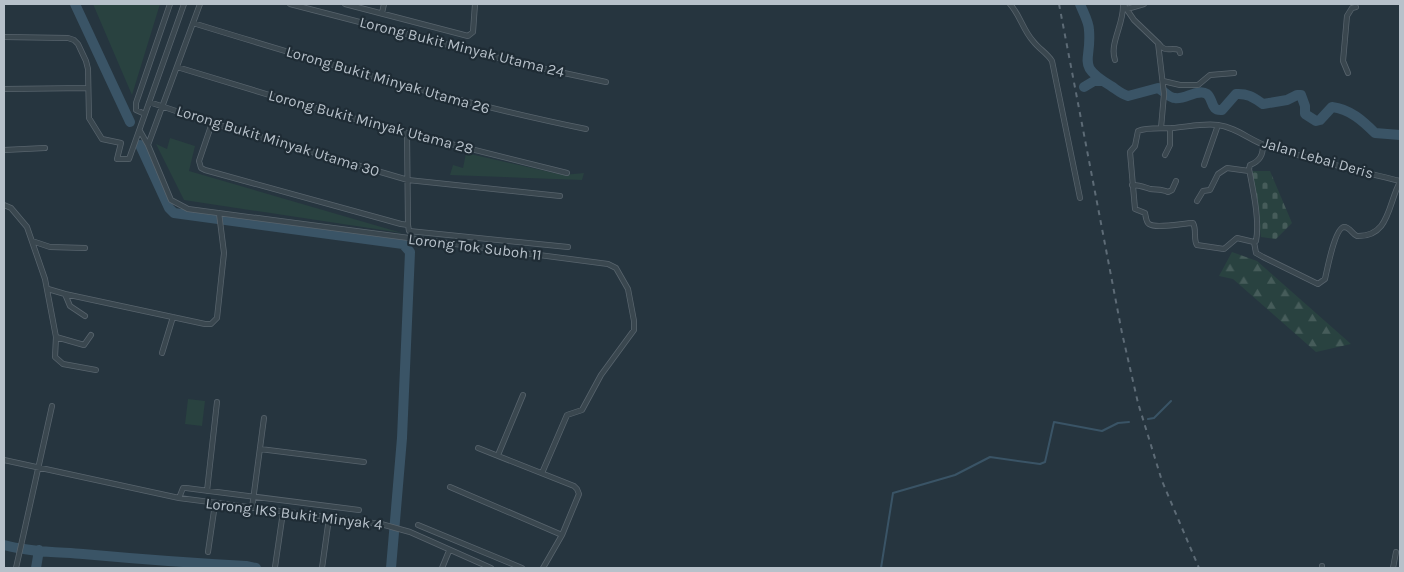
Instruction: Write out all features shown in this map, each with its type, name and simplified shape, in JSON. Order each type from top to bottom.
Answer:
[{"type":"street","points":[[145,114],[136,110],[136,103],[170,4]]},
{"type":"street","points":[[4,38],[68,38],[74,40],[78,44],[88,69],[89,118],[102,139],[121,143],[117,159],[129,159],[184,4]]},
{"type":"street","points":[[148,145],[200,4]]},
{"type":"street","name":"Lorong Bukit Minyak Utama 24","points":[[295,4],[522,64],[606,82]]},
{"type":"street","points":[[345,4],[375,8],[382,12],[468,36],[473,32],[475,4]]},
{"type":"street","points":[[382,12],[384,4]]},
{"type":"street","points":[[1010,4],[1016,10],[1032,41],[1052,61],[1080,198]]},
{"type":"street","points":[[1123,4],[1134,20],[1162,49],[1176,49],[1180,53]]},
{"type":"street","points":[[1115,60],[1112,50],[1119,30],[1123,4]]},
{"type":"street","points":[[1127,9],[1144,4]]},
{"type":"street","points":[[1348,73],[1343,61],[1345,33],[1348,26],[1348,16],[1352,8],[1356,7]]},
{"type":"street","name":"Lorong Bukit Minyak Utama 26","points":[[193,23],[434,93],[513,114],[586,129]]},
{"type":"street","points":[[1158,43],[1164,94],[1161,128]]},
{"type":"street","name":"Lorong Bukit Minyak Utama 28","points":[[177,67],[407,134],[567,173]]},
{"type":"street","points":[[1163,83],[1198,85],[1210,75],[1234,73]]},
{"type":"street","points":[[4,90],[88,88]]},
{"type":"street","name":"Lorong Bukit Minyak Utama 30","points":[[149,102],[212,123],[408,180],[560,196]]},
{"type":"street","points":[[212,123],[199,161],[201,168],[408,225]]},
{"type":"street","name":"Jalan Lebai Deris","points":[[1132,185],[1130,152],[1135,146],[1138,131],[1208,124],[1236,130],[1263,145],[1304,158],[1400,181]]},
{"type":"street","points":[[1204,165],[1218,125]]},
{"type":"street","points":[[1164,155],[1170,145],[1170,129]]},
{"type":"street","name":"Lorong Tok Suboh 11","points":[[140,130],[171,200],[188,209],[219,215],[608,264],[616,268],[628,289],[634,330],[601,375],[583,408],[580,411],[567,414],[542,473]]},
{"type":"street","points":[[407,134],[409,231],[568,247]]},
{"type":"street","points":[[1263,145],[1261,157],[1258,162],[1250,165],[1249,171],[1258,231],[1254,242],[1256,253],[1318,284],[1322,283],[1325,279],[1339,229],[1347,227],[1357,236],[1371,235],[1388,216],[1400,181]]},
{"type":"street","points":[[4,150],[45,148]]},
{"type":"street","points":[[1197,201],[1203,191],[1210,190],[1218,174],[1226,168],[1249,171]]},
{"type":"street","points":[[1176,180],[1172,190],[1168,192],[1140,185],[1132,185],[1135,209],[1146,213],[1147,222],[1150,225],[1193,223],[1196,232],[1195,242],[1201,246],[1224,249],[1237,238],[1254,242]]},
{"type":"street","points":[[4,205],[11,208],[20,217],[27,227],[32,241],[48,289],[56,337],[56,357],[63,364],[96,370]]},
{"type":"street","points":[[48,289],[211,324],[218,318],[224,253],[219,215]]},
{"type":"street","points":[[32,241],[50,247],[85,248]]},
{"type":"street","points":[[65,294],[70,306],[85,316]]},
{"type":"street","points":[[162,353],[173,316]]},
{"type":"street","points":[[56,337],[84,345],[91,335]]},
{"type":"street","points":[[498,455],[523,395]]},
{"type":"street","points":[[207,491],[218,402]]},
{"type":"street","points":[[16,568],[52,406]]},
{"type":"street","points":[[252,508],[264,418]]},
{"type":"street","points":[[478,448],[574,486],[578,492],[579,494],[562,534],[543,568]]},
{"type":"street","points":[[260,449],[364,462]]},
{"type":"street","name":"Lorong IKS Bukit Minyak 4","points":[[4,460],[215,504],[381,524],[410,532],[449,551],[491,568]]},
{"type":"street","points":[[450,487],[562,534]]},
{"type":"street","points":[[180,498],[183,488],[358,510]]},
{"type":"street","points":[[208,552],[215,504]]},
{"type":"street","points":[[275,566],[283,512]]},
{"type":"street","points":[[322,568],[329,518]]},
{"type":"street","points":[[418,525],[522,568]]},
{"type":"street","points":[[442,568],[449,551]]},
{"type":"street","points":[[1392,568],[1396,552]]},
{"type":"green space","points":[[93,4],[160,4],[132,95]]},
{"type":"green space","points":[[170,138],[195,146],[189,171],[402,233],[184,200],[156,144],[167,149]]},
{"type":"green space","points":[[466,153],[563,175],[584,173],[582,180],[450,175],[453,165],[463,168]]},
{"type":"green space","points":[[1252,171],[1270,171],[1292,223],[1276,239],[1261,237]]},
{"type":"green space","points":[[1232,252],[1257,261],[1351,344],[1316,352],[1233,279],[1219,276]]},
{"type":"green space","points":[[188,399],[205,401],[202,426],[185,424]]},
{"type":"waterway","points":[[75,4],[130,122]]},
{"type":"waterway","points":[[1080,4],[1089,27],[1089,67],[1100,79],[1128,96],[1158,88],[1175,98],[1200,92],[1209,96],[1216,109],[1222,110],[1236,94],[1247,95],[1263,104],[1287,100],[1301,95],[1305,106],[1305,114],[1316,121],[1320,120],[1332,107],[1339,108],[1361,120],[1375,133],[1400,135]]},
{"type":"waterway","points":[[1084,87],[1094,81],[1101,81]]},
{"type":"waterway","points":[[140,145],[169,208],[174,213],[403,244],[410,252],[402,438],[391,568]]},
{"type":"waterway","points":[[1148,419],[1154,418],[1171,401]]},
{"type":"waterway","points":[[881,568],[893,493],[955,475],[990,457],[1040,464],[1045,462],[1054,422],[1102,431],[1118,423],[1129,422]]},
{"type":"waterway","points":[[4,545],[43,551],[256,568]]},
{"type":"waterway","points":[[36,568],[39,550]]},
{"type":"railway","points":[[1059,4],[1122,333],[1138,403],[1162,481],[1199,568]]}]
